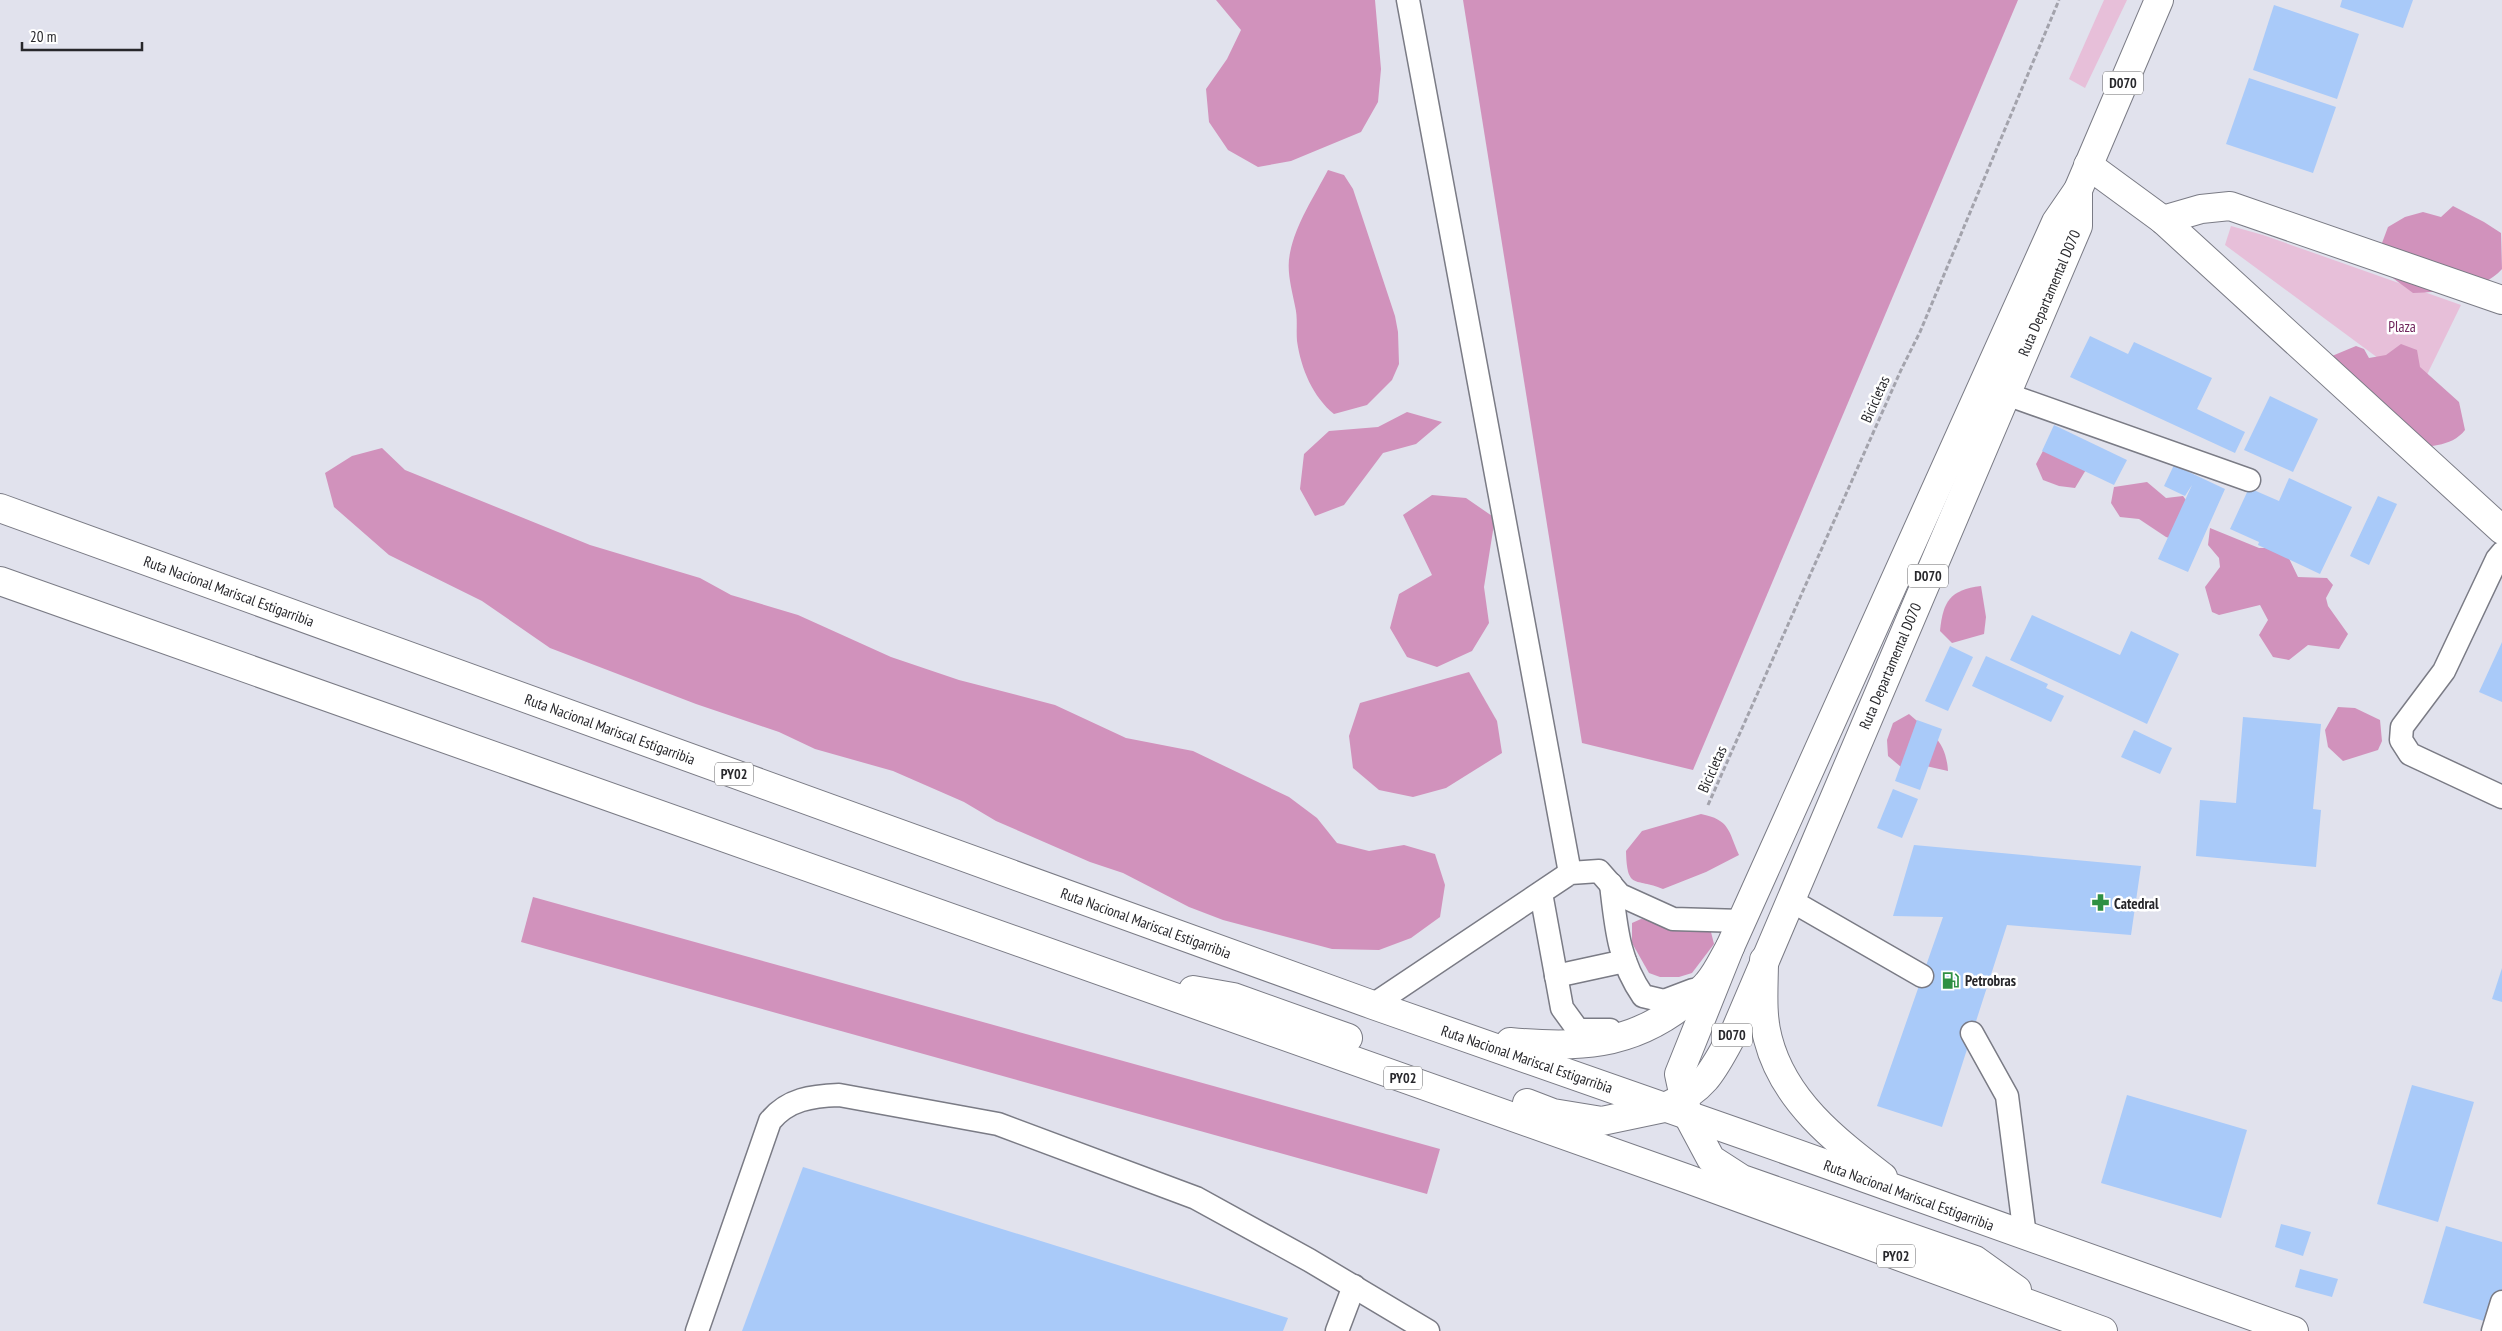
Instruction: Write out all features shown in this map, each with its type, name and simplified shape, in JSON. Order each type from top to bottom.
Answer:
[{"type":"main road","name":"Ruta Departamental D070","points":[[1742,921],[2056,222],[2078,190],[2159,0]]},
{"type":"main road","points":[[2088,165],[2163,220],[2502,530]]},
{"type":"main road","name":"Ruta Departamental D070","points":[[1678,1108],[1706,1081],[1736,1029],[2078,226],[2078,190]]},
{"type":"main road","points":[[2163,220],[2201,209],[2230,206],[2502,300]]},
{"type":"main road","name":"Ruta Nacional Mariscal Estigarribia","points":[[0,508],[1373,1005],[1468,1039],[1678,1108],[1909,1195],[2294,1331]]},
{"type":"main road","name":"PY02","points":[[0,581],[1688,1180],[2103,1331]]},
{"type":"main road","name":"D070","points":[[1678,1108],[1679,1074],[1742,921]]},
{"type":"main road","points":[[1468,1039],[1551,1046],[1597,1044],[1634,1033],[1672,1013],[1708,984],[1730,947]]},
{"type":"main road","points":[[1764,960],[1763,998],[1768,1039],[1782,1073],[1801,1105],[1846,1149],[1909,1195]]},
{"type":"main road","points":[[1118,977],[1234,997],[1553,1112],[1602,1121],[1678,1108],[1711,1159],[1742,1179],[1975,1260],[2046,1310]]},
{"type":"lane","points":[[1408,0],[1570,873]]},
{"type":"lane","points":[[2006,394],[2249,480]]},
{"type":"lane","points":[[2502,553],[2497,559],[2444,671],[2410,714],[2402,727],[2400,735],[2403,746],[2410,754],[2502,797]]},
{"type":"lane","points":[[1373,1005],[1570,873],[1599,871],[1620,895],[1673,919],[1742,921]]},
{"type":"lane","points":[[1611,884],[1618,945],[1632,981],[1643,996],[1664,1002],[1708,984]]},
{"type":"lane","points":[[1541,893],[1562,1008],[1578,1030],[1612,1030],[1672,1013]]},
{"type":"lane","points":[[1790,900],[1922,976]]},
{"type":"lane","points":[[1556,976],[1625,961]]},
{"type":"lane","points":[[1972,1033],[2007,1096],[2025,1236]]},
{"type":"lane","points":[[697,1331],[770,1121],[780,1109],[797,1100],[839,1095],[998,1124],[1196,1198],[1354,1286],[1428,1331]]},
{"type":"lane","points":[[1337,1331],[1354,1286]]},
{"type":"lane","points":[[2493,1331],[2502,1302]]},
{"type":"path","name":"Bicicletas","points":[[1708,805],[1901,370],[1920,332],[2059,0]]},
{"type":"green space","points":[[2104,0],[2127,0],[2085,88],[2069,79]]},
{"type":"green space","name":"Plaza","points":[[2231,226],[2263,235],[2461,305],[2420,389],[2225,245]]},
{"type":"shaded area","points":[[1216,0],[1375,0],[1381,69],[1378,102],[1361,132],[1291,161],[1258,167],[1228,150],[1209,122],[1206,89],[1227,59],[1241,30]]},
{"type":"shaded area","points":[[1463,0],[2018,0],[1693,770],[1582,743]]},
{"type":"shaded area","points":[[1328,170],[1344,175],[1353,189],[1395,316],[1398,332],[1399,364],[1392,380],[1367,405],[1334,414],[1314,391],[1305,372],[1297,341],[1296,315],[1289,267],[1290,253],[1296,231]]},
{"type":"shaded area","points":[[2453,206],[2501,233],[2502,269],[2483,283],[2472,287],[2448,291],[2413,293],[2386,273],[2376,259],[2388,227],[2405,217],[2423,212],[2441,217]]},
{"type":"shaded area","points":[[2401,344],[2417,350],[2420,367],[2459,402],[2465,430],[2453,440],[2438,445],[2406,448],[2332,356],[2356,346],[2364,349],[2369,358],[2386,355]]},
{"type":"shaded area","points":[[1407,412],[1442,422],[1416,444],[1383,453],[1344,505],[1315,516],[1300,489],[1304,454],[1329,431],[1378,427]]},
{"type":"shaded area","points":[[382,448],[405,470],[590,545],[700,578],[731,595],[798,615],[891,657],[959,680],[1055,705],[1126,738],[1193,751],[1289,797],[1317,818],[1337,843],[1369,851],[1404,845],[1435,854],[1445,885],[1440,917],[1411,938],[1379,950],[1332,949],[1223,920],[1189,907],[1123,873],[1090,862],[996,821],[964,802],[893,771],[815,749],[779,732],[696,704],[550,648],[482,601],[389,555],[334,507],[325,473],[352,456]]},
{"type":"shaded area","points":[[2044,449],[2093,458],[2075,488],[2059,486],[2043,480],[2036,464]]},
{"type":"shaded area","points":[[2147,482],[2166,498],[2183,496],[2194,511],[2183,542],[2166,537],[2139,519],[2120,517],[2111,503],[2114,487]]},
{"type":"shaded area","points":[[1432,495],[1466,498],[1495,518],[1484,587],[1489,623],[1472,651],[1437,667],[1407,657],[1390,628],[1399,594],[1432,575],[1403,515]]},
{"type":"shaded area","points":[[2210,528],[2259,548],[2284,548],[2298,577],[2327,578],[2333,585],[2326,598],[2328,606],[2348,634],[2339,649],[2308,645],[2289,660],[2273,657],[2259,635],[2268,620],[2260,605],[2219,615],[2212,612],[2205,587],[2220,567],[2219,558],[2208,545]]},
{"type":"shaded area","points":[[1981,586],[1986,617],[1984,634],[1952,643],[1940,631],[1946,605],[1955,594],[1962,590]]},
{"type":"shaded area","points":[[1469,672],[1497,721],[1502,753],[1446,788],[1413,797],[1379,790],[1353,768],[1349,736],[1360,703]]},
{"type":"shaded area","points":[[2338,707],[2355,708],[2380,720],[2382,741],[2378,750],[2343,761],[2328,747],[2325,730]]},
{"type":"shaded area","points":[[1909,714],[1941,744],[1947,760],[1948,771],[1917,764],[1901,767],[1888,756],[1887,740],[1893,723]]},
{"type":"shaded area","points":[[1701,814],[1718,819],[1727,827],[1739,855],[1706,872],[1663,889],[1639,882],[1631,877],[1628,872],[1626,851],[1642,831]]},
{"type":"shaded area","points":[[533,897],[1440,1149],[1427,1194],[521,942]]},
{"type":"shaded area","points":[[1641,919],[1704,925],[1711,932],[1714,944],[1692,973],[1679,977],[1660,977],[1649,973],[1632,943],[1632,923]]},
{"type":"building","points":[[2342,0],[2413,0],[2403,28],[2340,7]]},
{"type":"building","points":[[2274,5],[2359,34],[2337,99],[2253,70]]},
{"type":"building","points":[[2249,78],[2336,107],[2313,173],[2226,144]]},
{"type":"building","points":[[2090,336],[2128,354],[2134,342],[2212,378],[2197,409],[2245,432],[2235,453],[2070,377]]},
{"type":"building","points":[[2270,396],[2318,419],[2293,472],[2244,450]]},
{"type":"building","points":[[2054,425],[2127,460],[2114,485],[2042,451]]},
{"type":"building","points":[[2174,465],[2225,489],[2188,572],[2158,559],[2192,485],[2185,496],[2164,486]]},
{"type":"building","points":[[2289,478],[2352,507],[2320,574],[2258,545],[2259,542],[2230,529],[2249,488],[2279,501]]},
{"type":"building","points":[[2378,496],[2397,504],[2369,565],[2350,556]]},
{"type":"building","points":[[2032,615],[2120,655],[2131,631],[2179,654],[2147,724],[2010,660]]},
{"type":"building","points":[[2502,642],[2502,702],[2479,692]]},
{"type":"building","points":[[1950,646],[1973,657],[1948,711],[1925,701]]},
{"type":"building","points":[[1986,656],[2048,684],[2046,688],[2064,696],[2051,722],[1972,686]]},
{"type":"building","points":[[2243,717],[2321,724],[2313,809],[2321,810],[2316,867],[2196,856],[2200,800],[2236,803]]},
{"type":"building","points":[[1917,720],[1942,729],[1920,790],[1895,781]]},
{"type":"building","points":[[2134,730],[2172,748],[2160,774],[2121,757]]},
{"type":"building","points":[[1893,789],[1918,799],[1902,838],[1877,828]]},
{"type":"building","points":[[1914,845],[2141,866],[2131,935],[2007,925],[1942,1127],[1877,1106],[1943,917],[1893,916]]},
{"type":"building","points":[[2502,968],[2502,1002],[2492,999]]},
{"type":"building","points":[[2412,1085],[2474,1102],[2438,1222],[2377,1204]]},
{"type":"building","points":[[2127,1095],[2247,1130],[2221,1218],[2101,1183]]},
{"type":"building","points":[[803,1167],[1288,1318],[1283,1331],[742,1331]]},
{"type":"building","points":[[2281,1224],[2311,1232],[2303,1256],[2275,1247]]},
{"type":"building","points":[[2446,1226],[2502,1242],[2502,1297],[2494,1324],[2423,1303]]},
{"type":"building","points":[[2300,1269],[2338,1279],[2332,1297],[2295,1287]]},
{"type":"place","name":"Catedral","points":[[2100,903]]},
{"type":"place","name":"Petrobras","points":[[1951,980]]}]
